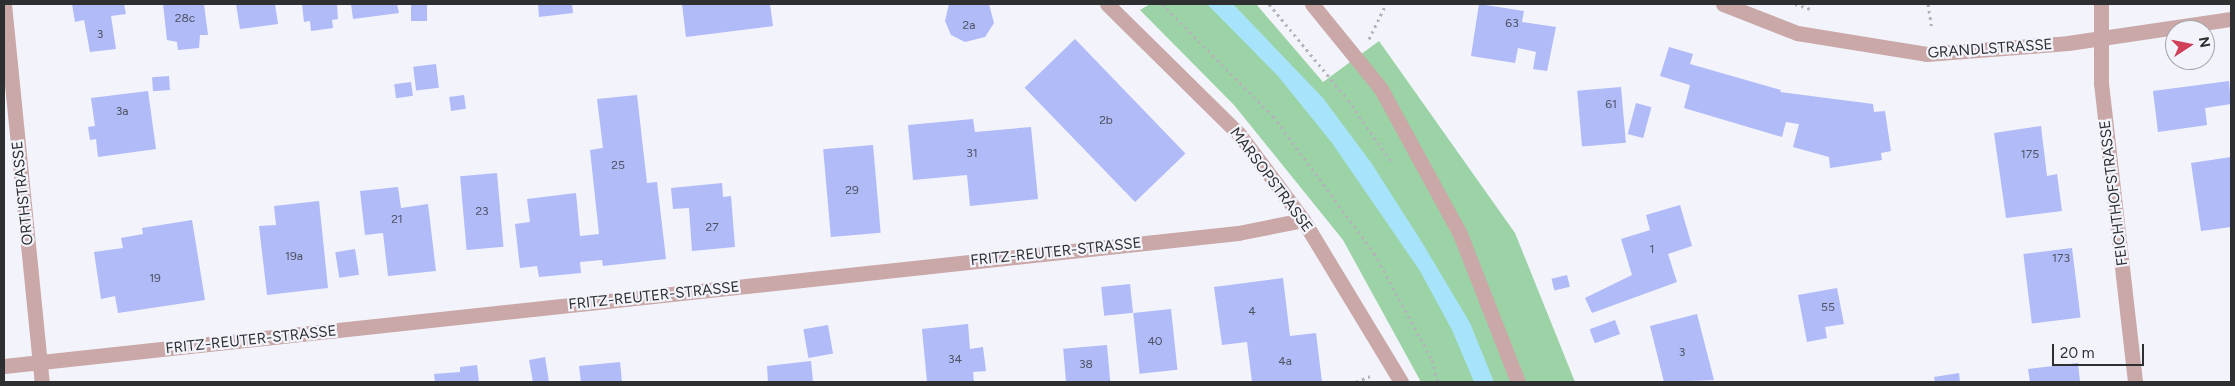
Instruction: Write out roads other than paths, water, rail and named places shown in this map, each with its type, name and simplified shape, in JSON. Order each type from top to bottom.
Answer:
[{"type":"street","name":"ORTHSTRASSE","points":[[4,4],[42,382]]},
{"type":"street","name":"MARSOPSTRASSE","points":[[1107,4],[1239,134],[1303,220],[1401,382]]},
{"type":"street","name":"GRANDLSTRASSE","points":[[1723,4],[1797,33],[1926,54],[2101,38],[2231,19]]},
{"type":"street","name":"FEICHTHOFSTRASSE","points":[[2101,4],[2101,83],[2135,382]]},
{"type":"street","points":[[1318,6],[1381,89],[1460,234],[1518,382]]},
{"type":"street","name":"FRITZ-REUTER-STRASSE","points":[[4,366],[1238,233],[1303,220]]},
{"type":"water","points":[[1207,4],[1233,4],[1323,98],[1372,164],[1423,244],[1470,323],[1494,382],[1474,382],[1452,330],[1420,271],[1332,143],[1278,76]]}]
